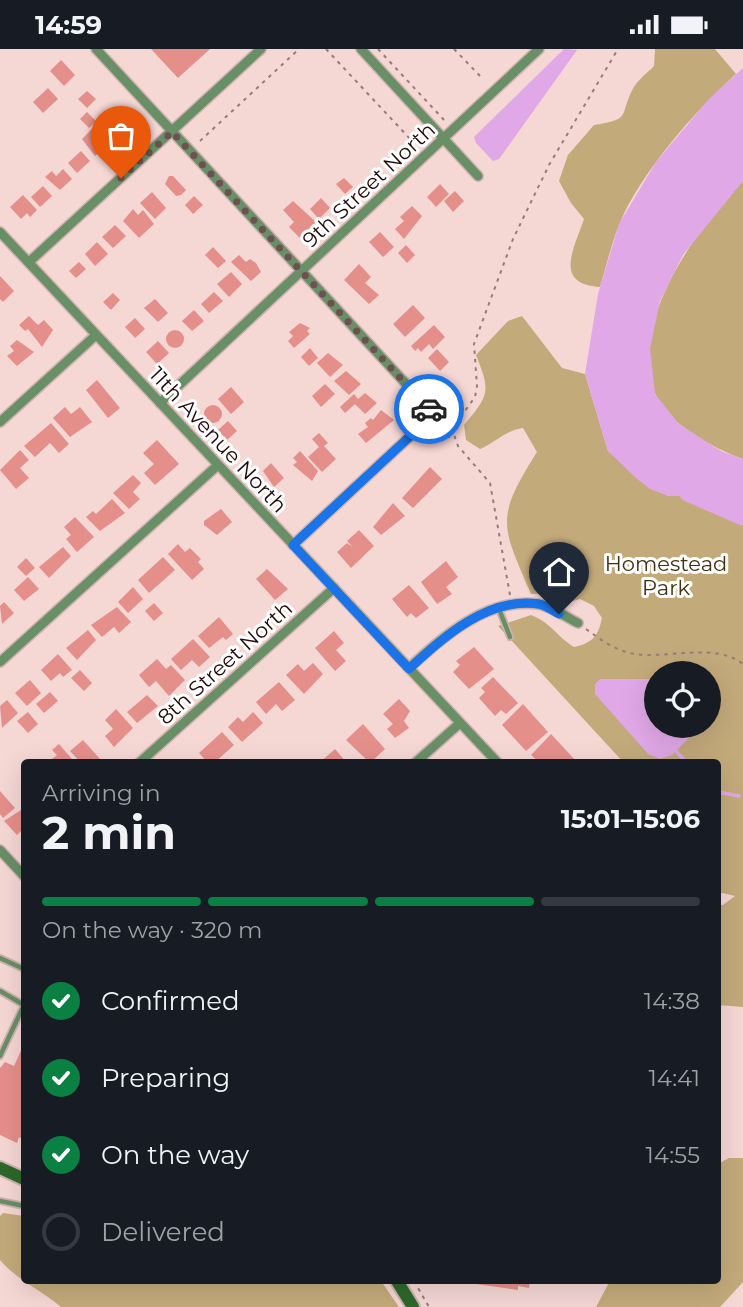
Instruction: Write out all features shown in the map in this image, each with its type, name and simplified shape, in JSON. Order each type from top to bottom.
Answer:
[{"type":"main road","points":[[0,1168],[21,1178]]},
{"type":"main road","points":[[399,1284],[413,1307]]},
{"type":"street","points":[[96,49],[434,414],[293,545]]},
{"type":"street","points":[[29,261],[261,49]]},
{"type":"street","points":[[361,49],[478,176]]},
{"type":"street","name":"9th Street North","points":[[160,403],[539,49]]},
{"type":"street","name":"11th Avenue North","points":[[0,232],[494,759]]},
{"type":"street","points":[[0,422],[96,335]]},
{"type":"street","points":[[0,662],[218,465]]},
{"type":"street","name":"8th Street North","points":[[143,759],[334,588]]},
{"type":"street","points":[[409,669],[470,619],[512,606],[540,604],[578,623]]},
{"type":"street","points":[[420,759],[460,723]]},
{"type":"street","points":[[0,850],[21,869]]},
{"type":"lane","points":[[499,610],[510,637]]},
{"type":"lane","points":[[0,958],[21,968]]},
{"type":"lane","points":[[0,991],[21,1003]]},
{"type":"lane","points":[[0,1056],[2,1046],[21,1011]]},
{"type":"lane","points":[[0,1201],[21,1205]]},
{"type":"path","points":[[200,141],[299,49]]},
{"type":"path","points":[[326,49],[413,142]]},
{"type":"path","points":[[379,49],[453,129]]},
{"type":"path","points":[[454,49],[482,78]]},
{"type":"path","points":[[452,436],[457,419],[475,397],[477,386],[474,344],[513,239],[549,165],[618,49]]},
{"type":"path","points":[[421,426],[431,429],[440,437],[452,436]]},
{"type":"path","points":[[452,436],[490,483],[512,606]]},
{"type":"path","points":[[578,623],[613,647],[637,655],[687,656],[709,651],[743,664]]},
{"type":"path","points":[[416,1284],[429,1307]]},
{"type":"green space","points":[[655,49],[715,49],[736,74],[703,106],[654,164],[628,205],[619,225],[600,287],[585,284],[576,279],[571,263],[584,219],[559,181],[568,155],[594,125],[615,120],[623,114],[634,87],[654,66]]},
{"type":"green space","points":[[743,181],[743,459],[706,442],[669,415],[655,393],[649,365],[651,336],[671,278],[706,225]]},
{"type":"green space","name":"Homestead Park","points":[[522,316],[562,368],[585,374],[608,451],[668,496],[689,496],[743,515],[743,1007],[721,1005],[721,905],[735,896],[721,893],[721,759],[620,759],[498,626],[531,615],[544,622],[574,647],[593,638],[602,618],[594,606],[580,599],[565,603],[565,593],[531,594],[513,552],[507,522],[514,493],[537,452],[523,428],[511,431],[480,449],[466,440],[464,425],[483,399],[484,377],[476,355],[508,321]]},
{"type":"green space","points":[[729,1158],[743,1158],[743,1282],[720,1307],[596,1307],[608,1284],[721,1284],[721,1162]]},
{"type":"green space","points":[[3,1213],[21,1216],[21,1279],[0,1260],[0,1216]]},
{"type":"green space","points":[[28,1284],[383,1284],[399,1307],[61,1307]]},
{"type":"shaded area","points":[[564,49],[577,50],[499,159],[493,161],[476,143],[474,137]]},
{"type":"shaded area","points":[[743,68],[743,181],[683,255],[660,301],[650,349],[655,394],[679,424],[721,451],[743,459],[743,515],[689,496],[669,496],[650,489],[636,478],[608,451],[585,374],[598,294],[619,224],[656,162],[709,99]]},
{"type":"shaded area","points":[[600,679],[644,679],[644,738],[689,738],[672,755],[660,759],[648,754],[595,694],[595,684]]},
{"type":"building","points":[[151,49],[210,49],[178,78]]},
{"type":"building","points":[[61,60],[75,75],[64,86],[50,71]]},
{"type":"building","points":[[48,88],[58,99],[43,113],[33,102]]},
{"type":"building","points":[[87,91],[96,99],[87,108],[78,99]]},
{"type":"building","points":[[87,112],[96,121],[89,128],[80,119]]},
{"type":"building","points":[[111,113],[124,126],[114,135],[101,122]]},
{"type":"building","points":[[92,129],[109,143],[95,156],[82,139]]},
{"type":"building","points":[[81,151],[90,161],[77,173],[68,163]]},
{"type":"building","points":[[63,169],[72,179],[60,190],[45,177],[52,171],[56,176]]},
{"type":"building","points":[[169,176],[173,176],[186,190],[181,195],[176,196],[165,184]]},
{"type":"building","points":[[344,178],[353,187],[345,194],[336,184]]},
{"type":"building","points":[[440,184],[449,194],[436,207],[427,197]]},
{"type":"building","points":[[43,186],[52,196],[40,207],[31,197]]},
{"type":"building","points":[[455,191],[464,201],[453,212],[444,201]]},
{"type":"building","points":[[152,192],[166,208],[155,219],[140,203]]},
{"type":"building","points":[[23,195],[37,210],[30,217],[27,213],[21,219],[10,207]]},
{"type":"building","points":[[194,196],[203,205],[193,214],[185,205]]},
{"type":"building","points":[[321,198],[330,208],[319,219],[310,209]]},
{"type":"building","points":[[293,201],[316,222],[300,238],[289,227],[294,222],[283,210]]},
{"type":"building","points":[[412,206],[422,216],[404,239],[395,229],[404,221],[400,217]]},
{"type":"building","points":[[133,209],[138,215],[143,210],[154,224],[139,238],[123,221]]},
{"type":"building","points":[[115,225],[126,236],[113,248],[102,237]]},
{"type":"building","points":[[380,232],[394,247],[383,257],[369,242]]},
{"type":"building","points":[[97,242],[108,254],[95,266],[85,254]]},
{"type":"building","points":[[406,245],[415,255],[407,263],[398,253]]},
{"type":"building","points":[[213,247],[226,261],[218,268],[205,255]]},
{"type":"building","points":[[239,255],[246,262],[250,259],[256,263],[261,272],[251,281],[231,262]]},
{"type":"building","points":[[79,262],[86,269],[76,278],[69,271]]},
{"type":"building","points":[[359,264],[371,277],[365,283],[379,295],[369,304],[344,280]]},
{"type":"building","points":[[231,272],[242,284],[229,297],[217,284]]},
{"type":"building","points":[[0,276],[14,291],[3,302],[0,299]]},
{"type":"building","points":[[214,292],[223,301],[209,313],[201,304]]},
{"type":"building","points":[[113,293],[120,300],[111,310],[103,302]]},
{"type":"building","points":[[155,299],[168,313],[158,322],[144,308]]},
{"type":"building","points":[[413,305],[425,318],[405,337],[393,324]]},
{"type":"building","points":[[194,310],[204,321],[192,331],[182,321]]},
{"type":"building","points":[[29,316],[38,325],[44,320],[53,330],[42,347],[28,329],[25,331],[19,325]]},
{"type":"building","points":[[135,318],[145,329],[135,338],[125,327]]},
{"type":"building","points":[[300,323],[310,328],[307,331],[310,334],[294,348],[288,341],[293,336],[289,332]]},
{"type":"building","points":[[434,325],[445,337],[433,349],[429,344],[421,352],[418,348],[415,351],[411,346]]},
{"type":"building","points":[[175,330],[181,333],[184,339],[181,345],[175,348],[169,345],[166,339],[169,333]]},
{"type":"building","points":[[17,340],[34,352],[17,366],[7,356],[14,351],[10,346]]},
{"type":"building","points":[[158,341],[169,353],[157,364],[146,352]]},
{"type":"building","points":[[310,348],[318,358],[309,366],[301,357]]},
{"type":"building","points":[[437,349],[449,362],[440,371],[428,358]]},
{"type":"building","points":[[328,353],[343,365],[330,377],[317,363]]},
{"type":"building","points":[[346,371],[361,384],[349,395],[334,381]]},
{"type":"building","points":[[97,380],[120,408],[108,418],[86,390]]},
{"type":"building","points":[[325,384],[335,394],[321,407],[312,396]]},
{"type":"building","points":[[231,387],[244,402],[231,414],[218,399]]},
{"type":"building","points":[[365,393],[377,403],[365,414],[355,404],[345,413],[340,407],[354,394],[358,399]]},
{"type":"building","points":[[213,405],[219,408],[222,414],[219,420],[213,423],[207,420],[204,414],[207,408]]},
{"type":"building","points":[[65,407],[71,414],[80,407],[92,422],[70,437],[53,418]]},
{"type":"building","points":[[381,410],[394,420],[366,443],[358,434],[368,427],[365,423],[371,418],[373,420]]},
{"type":"building","points":[[228,421],[237,431],[227,440],[218,430]]},
{"type":"building","points":[[51,423],[69,444],[59,453],[50,443],[35,457],[24,446]]},
{"type":"building","points":[[319,433],[328,443],[324,446],[336,459],[322,472],[308,457],[319,447],[312,439]]},
{"type":"building","points":[[157,440],[179,464],[155,485],[144,473],[154,464],[143,453]]},
{"type":"building","points":[[20,450],[29,460],[20,468],[29,478],[16,489],[0,470]]},
{"type":"building","points":[[300,451],[318,471],[312,481],[293,465],[297,462],[293,458]]},
{"type":"building","points":[[271,463],[284,478],[274,487],[263,471]]},
{"type":"building","points":[[430,467],[442,479],[413,508],[402,498]]},
{"type":"building","points":[[133,475],[141,483],[133,492],[140,499],[129,509],[113,493]]},
{"type":"building","points":[[112,499],[125,513],[100,531],[86,517],[93,511],[96,514]]},
{"type":"building","points":[[393,503],[405,516],[381,535],[373,527]]},
{"type":"building","points":[[221,509],[232,522],[217,535],[204,525],[204,521]]},
{"type":"building","points":[[75,517],[94,537],[77,552],[66,539],[71,535],[64,527]]},
{"type":"building","points":[[359,530],[374,546],[351,568],[337,552],[347,543],[353,547],[347,541]]},
{"type":"building","points":[[178,544],[185,552],[190,548],[201,559],[198,562],[204,569],[192,580],[168,554]]},
{"type":"building","points":[[63,547],[71,556],[49,578],[39,567]]},
{"type":"building","points":[[545,548],[555,559],[548,565],[538,555]]},
{"type":"building","points":[[163,557],[175,570],[149,593],[138,580]]},
{"type":"building","points":[[26,558],[35,568],[26,576],[17,567]]},
{"type":"building","points":[[446,561],[458,577],[446,587],[452,594],[437,604],[421,582]]},
{"type":"building","points":[[267,569],[288,589],[275,600],[256,579]]},
{"type":"building","points":[[28,577],[39,589],[24,601],[14,590]]},
{"type":"building","points":[[409,585],[429,608],[416,618],[411,613],[407,617],[392,599]]},
{"type":"building","points":[[133,587],[143,599],[128,613],[118,602]]},
{"type":"building","points":[[4,602],[14,613],[2,624],[0,606]]},
{"type":"building","points":[[154,603],[163,613],[154,621],[145,611]]},
{"type":"building","points":[[117,607],[131,622],[119,633],[114,627],[102,637],[91,625]]},
{"type":"building","points":[[219,617],[233,634],[226,640],[223,637],[209,648],[198,636]]},
{"type":"building","points":[[88,630],[96,640],[77,660],[66,648]]},
{"type":"building","points":[[334,631],[344,643],[336,650],[346,661],[335,671],[315,648]]},
{"type":"building","points":[[193,639],[210,657],[199,667],[192,660],[181,670],[171,659]]},
{"type":"building","points":[[474,647],[494,669],[469,689],[453,672],[460,665],[456,661]]},
{"type":"building","points":[[58,654],[72,670],[63,677],[60,673],[51,681],[41,670]]},
{"type":"building","points":[[157,659],[166,669],[171,665],[185,680],[169,696],[156,681],[149,687],[139,675]]},
{"type":"building","points":[[313,663],[323,674],[304,694],[286,675],[298,664],[304,671]]},
{"type":"building","points":[[80,670],[92,683],[84,691],[71,678]]},
{"type":"building","points":[[493,677],[518,703],[506,714],[501,710],[495,716],[479,698],[485,692],[481,688]]},
{"type":"building","points":[[30,680],[41,693],[27,706],[15,693]]},
{"type":"building","points":[[279,682],[295,700],[282,711],[276,704],[266,714],[256,702]]},
{"type":"building","points":[[50,692],[58,701],[44,713],[36,704]]},
{"type":"building","points":[[147,695],[158,706],[137,723],[127,712]]},
{"type":"building","points":[[399,699],[410,711],[404,721],[409,728],[395,738],[387,729],[393,724],[383,714]]},
{"type":"building","points":[[7,700],[18,713],[2,728],[0,706]]},
{"type":"building","points":[[523,704],[548,732],[526,751],[502,725]]},
{"type":"building","points":[[116,709],[133,728],[114,747],[105,736],[113,729],[105,720]]},
{"type":"building","points":[[28,712],[38,724],[28,733],[17,721]]},
{"type":"building","points":[[253,712],[263,723],[242,742],[228,727],[238,717],[243,722]]},
{"type":"building","points":[[363,724],[385,749],[374,759],[366,759],[346,740]]},
{"type":"building","points":[[222,732],[234,745],[218,759],[204,759],[199,753]]},
{"type":"building","points":[[551,734],[574,759],[536,759],[531,755]]},
{"type":"building","points":[[83,740],[100,759],[77,759],[70,751]]},
{"type":"building","points":[[59,744],[72,759],[52,759],[57,755],[52,750]]},
{"type":"building","points":[[335,749],[344,759],[324,759]]},
{"type":"building","points":[[0,791],[15,808],[3,818],[0,814]]},
{"type":"building","points":[[21,810],[21,831],[17,835],[4,821]]},
{"type":"building","points":[[21,1051],[21,1138],[19,1137],[17,1143],[0,1135],[0,1068],[5,1062],[14,1066]]},
{"type":"building","points":[[476,1284],[530,1284],[529,1288],[518,1286],[518,1290]]},
{"type":"waterway","points":[[688,492],[743,516]]},
{"type":"waterway","points":[[673,748],[683,759]]},
{"type":"waterway","points":[[721,793],[739,796]]},
{"type":"way so far","points":[[121,178],[172,132],[429,409]]},
{"type":"route","points":[[429,409],[434,414],[293,545],[409,669],[470,619],[507,607],[540,604],[559,614]]}]
